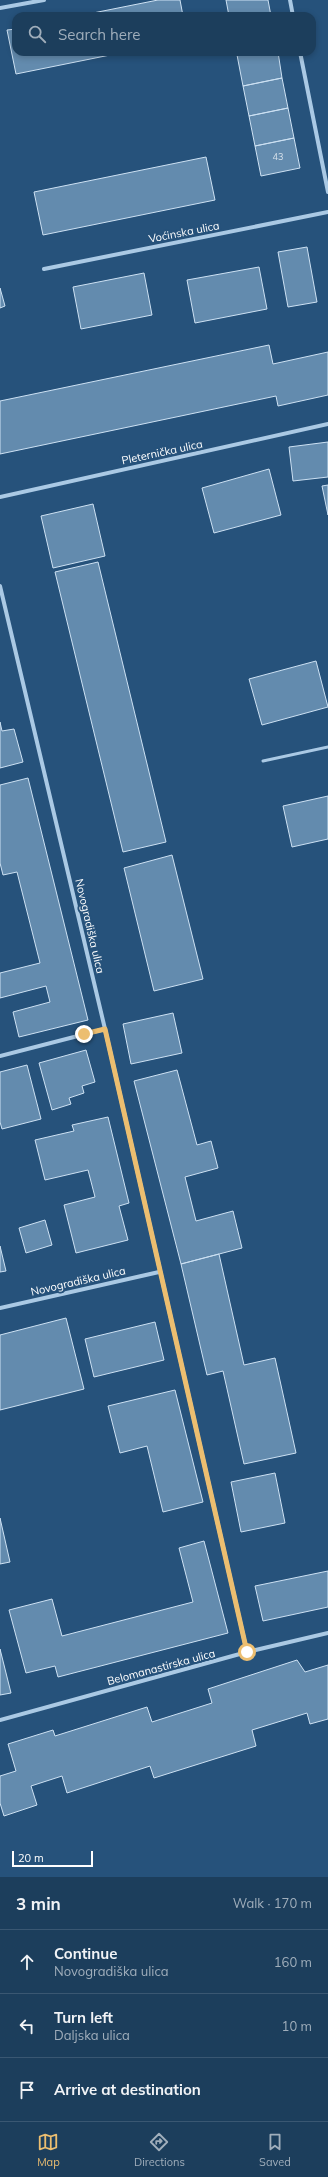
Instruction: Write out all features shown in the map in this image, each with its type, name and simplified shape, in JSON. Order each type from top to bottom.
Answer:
[{"type":"street","points":[[0,8],[44,0]]},
{"type":"street","points":[[290,0],[292,12]]},
{"type":"street","points":[[301,56],[328,192]]},
{"type":"street","name":"Voćinska ulica","points":[[44,270],[328,212]]},
{"type":"street","name":"Pleternička ulica","points":[[0,496],[328,424]]},
{"type":"street","name":"Novogradiška ulica","points":[[0,586],[105,1029],[159,1272],[247,1652]]},
{"type":"street","points":[[0,1056],[105,1029]]},
{"type":"street","name":"Novogradiška ulica","points":[[0,1308],[159,1272]]},
{"type":"street","name":"Belomanastirska ulica","points":[[0,1720],[247,1652],[328,1633]]},
{"type":"lane","points":[[263,761],[328,747]]},
{"type":"building","points":[[158,0],[180,0],[182,12],[98,12]]},
{"type":"building","points":[[226,0],[268,0],[270,12],[228,12]]},
{"type":"building","points":[[12,29],[12,54],[7,30]]},
{"type":"building","points":[[12,56],[105,56],[16,74]]},
{"type":"building","points":[[237,56],[279,56],[282,78],[243,86]]},
{"type":"building","points":[[282,78],[288,108],[249,116],[243,86]]},
{"type":"building","points":[[288,108],[294,138],[255,146],[249,116]]},
{"type":"building","points":[[294,138],[300,168],[261,176],[255,146]]},
{"type":"building","points":[[206,157],[215,200],[43,235],[34,192]]},
{"type":"building","points":[[307,247],[317,302],[288,307],[278,252]]},
{"type":"building","points":[[259,267],[267,309],[195,323],[187,280]]},
{"type":"building","points":[[144,273],[152,315],[81,329],[73,287]]},
{"type":"building","points":[[0,288],[5,306],[0,308]]},
{"type":"building","points":[[269,345],[273,364],[328,352],[328,395],[278,406],[276,396],[0,454],[0,401]]},
{"type":"building","points":[[328,442],[328,477],[293,481],[289,447]]},
{"type":"building","points":[[269,469],[281,515],[214,533],[202,488]]},
{"type":"building","points":[[328,485],[328,515],[322,486]]},
{"type":"building","points":[[93,504],[105,556],[53,568],[41,516]]},
{"type":"building","points":[[98,562],[166,842],[123,852],[55,572]]},
{"type":"building","points":[[316,661],[328,707],[262,725],[249,679]]},
{"type":"building","points":[[0,722],[2,731],[14,729],[23,762],[0,768]]},
{"type":"building","points":[[28,778],[88,1020],[19,1037],[13,1012],[50,1002],[46,986],[0,998],[0,973],[40,963],[17,872],[3,875],[0,863],[0,785]]},
{"type":"building","points":[[328,796],[328,839],[292,847],[283,806]]},
{"type":"building","points":[[172,855],[203,979],[154,991],[124,868]]},
{"type":"building","points":[[173,1013],[182,1053],[131,1064],[123,1024]]},
{"type":"building","points":[[86,1050],[95,1082],[82,1086],[84,1093],[69,1098],[71,1104],[52,1110],[39,1063]]},
{"type":"building","points":[[27,1065],[41,1119],[2,1129],[0,1122],[0,1072]]},
{"type":"building","points":[[177,1070],[197,1145],[211,1141],[218,1168],[185,1177],[196,1221],[233,1211],[242,1248],[181,1264],[134,1081]]},
{"type":"building","points":[[108,1117],[129,1203],[119,1206],[128,1240],[76,1253],[64,1205],[95,1197],[88,1170],[45,1180],[35,1140],[74,1131],[72,1125]]},
{"type":"building","points":[[45,1220],[52,1245],[26,1253],[19,1228]]},
{"type":"building","points":[[0,1246],[6,1271],[0,1272]]},
{"type":"building","points":[[219,1254],[244,1365],[275,1358],[296,1453],[244,1464],[223,1371],[207,1375],[181,1264]]},
{"type":"building","points":[[66,1318],[84,1389],[0,1410],[0,1335]]},
{"type":"building","points":[[155,1322],[164,1360],[94,1377],[85,1339]]},
{"type":"building","points":[[175,1390],[203,1502],[163,1512],[147,1446],[120,1453],[108,1406]]},
{"type":"building","points":[[275,1473],[285,1523],[241,1532],[231,1482]]},
{"type":"building","points":[[0,1518],[10,1562],[0,1564]]},
{"type":"building","points":[[204,1541],[228,1633],[58,1677],[55,1666],[26,1673],[9,1610],[52,1599],[62,1636],[193,1602],[179,1548]]},
{"type":"building","points":[[328,1571],[328,1607],[263,1621],[255,1586]]},
{"type":"building","points":[[0,1649],[11,1693],[0,1695]]},
{"type":"building","points":[[297,1660],[305,1672],[328,1665],[328,1719],[310,1724],[307,1713],[252,1730],[256,1746],[154,1778],[150,1766],[67,1793],[62,1776],[31,1786],[37,1805],[4,1816],[0,1803],[0,1776],[16,1771],[8,1744],[53,1730],[55,1736],[147,1707],[152,1722],[212,1703],[208,1689]]},
{"type":"route","points":[[84,1034],[105,1029],[159,1272],[247,1652]]}]
